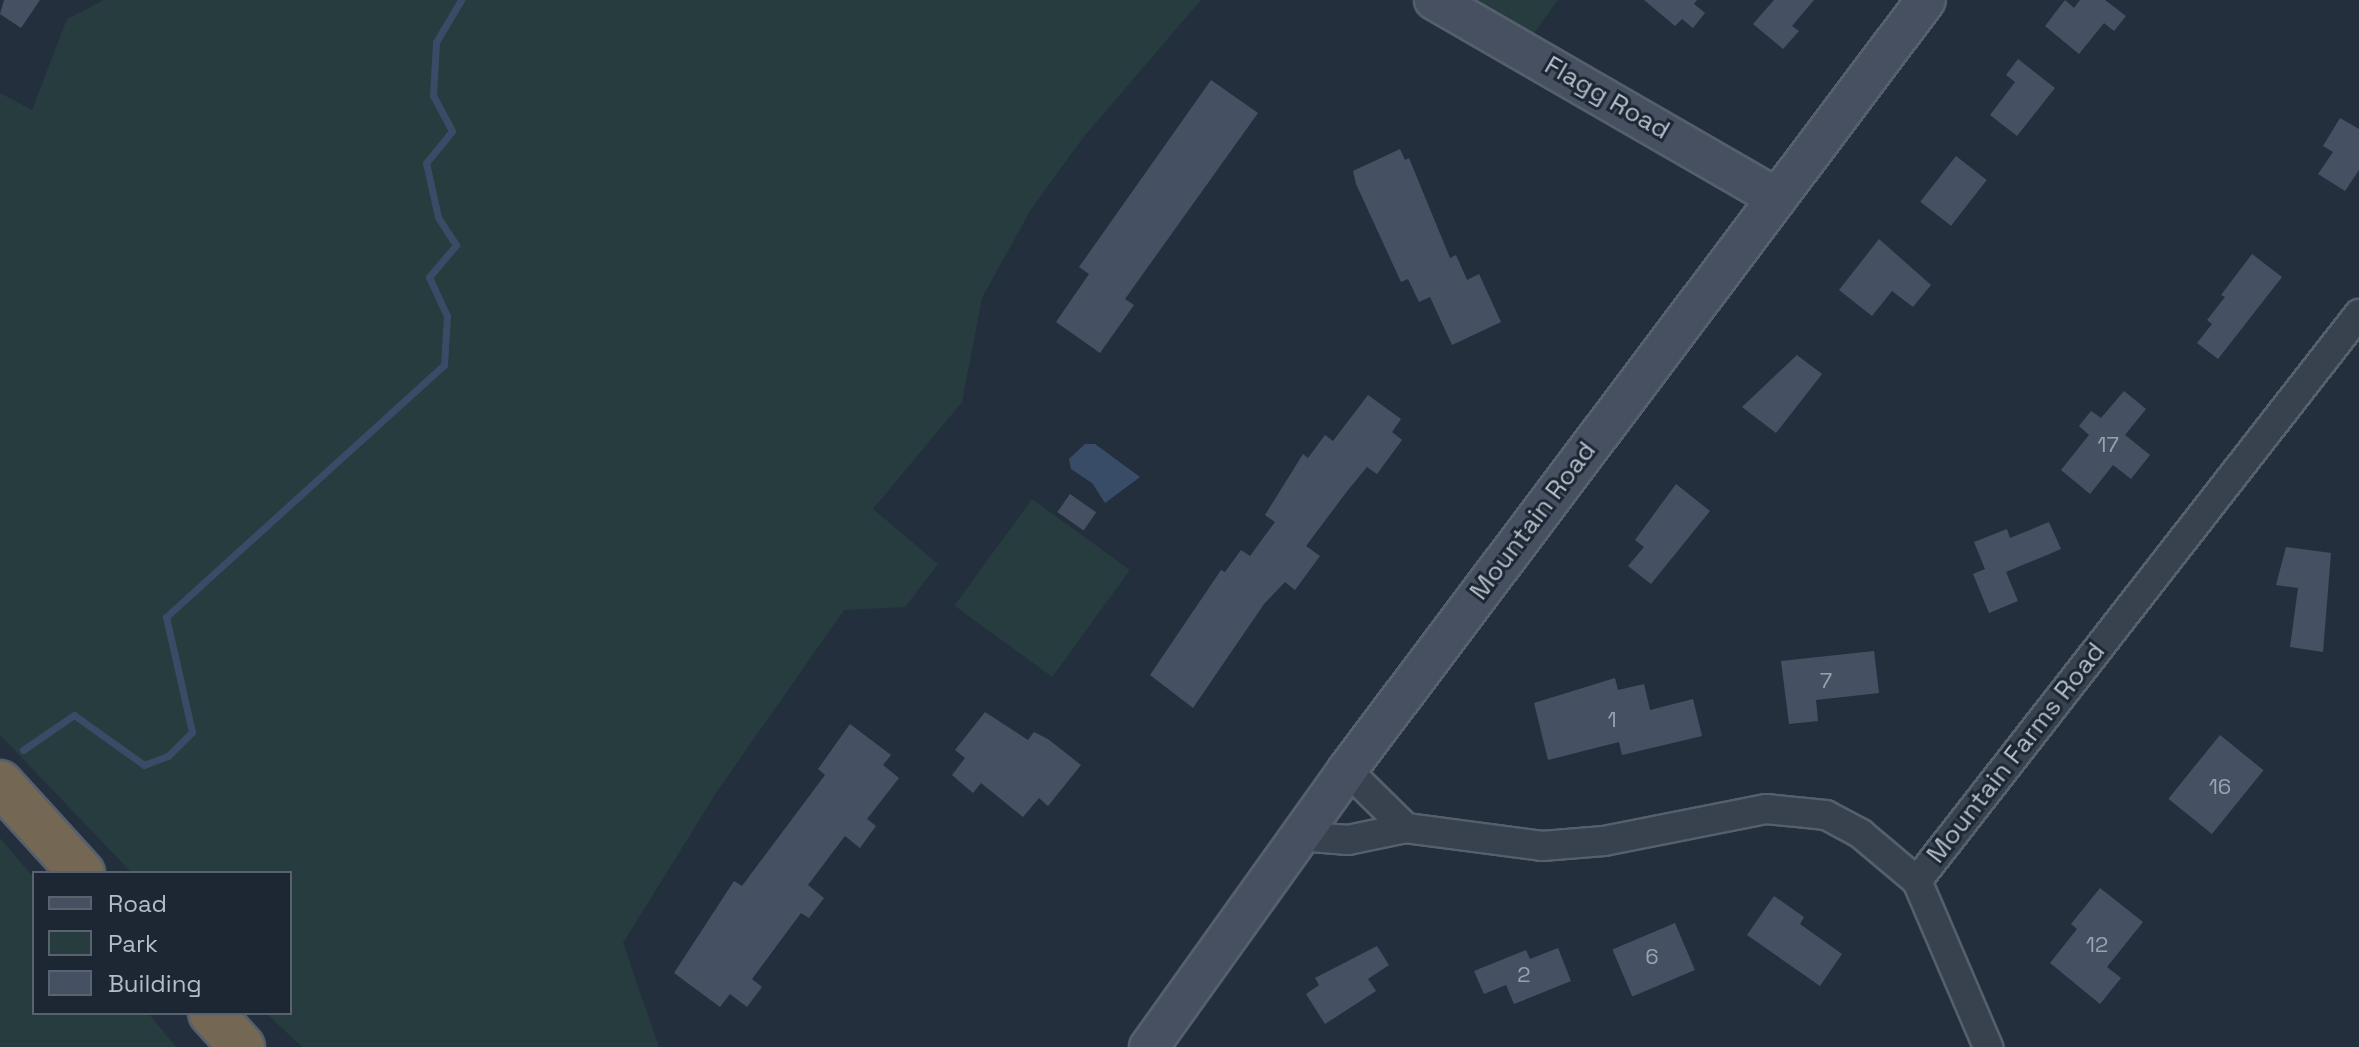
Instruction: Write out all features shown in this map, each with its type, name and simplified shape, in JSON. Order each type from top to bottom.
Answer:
[{"type":"highway","points":[[0,783],[80,871]]},
{"type":"highway","points":[[213,1015],[242,1047]]},
{"type":"main road","name":"Flagg Road","points":[[1434,0],[1777,198]]},
{"type":"main road","name":"Mountain Road","points":[[1149,1047],[1347,770],[1926,0]]},
{"type":"street","name":"Mountain Farms Road","points":[[1300,836],[1348,840],[1406,828],[1542,846],[1604,841],[1791,808],[1826,815],[1861,834],[1917,881],[2359,314]]},
{"type":"street","points":[[1347,770],[1406,828]]},
{"type":"street","points":[[1917,881],[1988,1047]]},
{"type":"green space","points":[[104,0],[1201,0],[1082,139],[1030,211],[982,298],[962,402],[873,509],[938,564],[905,607],[844,610],[718,790],[623,943],[659,1047],[302,1047],[268,1015],[292,1015],[292,871],[130,871],[0,735],[0,93],[32,110],[67,19]]},
{"type":"green space","points":[[1465,0],[1558,0],[1531,37]]},
{"type":"green space","points":[[1032,499],[1130,570],[1052,677],[954,606]]},
{"type":"green space","points":[[0,838],[32,876],[32,1015],[150,1015],[176,1047],[0,1047]]},
{"type":"water","points":[[1085,444],[1095,444],[1140,477],[1105,503],[1092,483],[1071,469],[1069,459]]},
{"type":"building","points":[[4,0],[40,0],[21,28],[0,14]]},
{"type":"building","points":[[1644,0],[1697,0],[1694,4],[1705,13],[1693,28],[1682,19],[1675,26]]},
{"type":"building","points":[[1774,0],[1814,0],[1792,26],[1799,31],[1783,49],[1753,24]]},
{"type":"building","points":[[2065,0],[2074,8],[2080,0],[2105,0],[2126,16],[2114,31],[2104,23],[2079,54],[2045,26]]},
{"type":"building","points":[[2018,59],[2055,88],[2017,136],[1990,115],[2015,82],[2006,75]]},
{"type":"building","points":[[1211,80],[1258,113],[1125,299],[1134,305],[1100,353],[1056,322],[1089,274],[1079,267]]},
{"type":"building","points":[[2340,118],[2359,129],[2359,170],[2345,191],[2318,174],[2333,152],[2323,146]]},
{"type":"building","points":[[1400,149],[1405,160],[1409,158],[1450,258],[1456,255],[1467,280],[1479,274],[1501,322],[1452,345],[1430,297],[1419,302],[1408,279],[1401,282],[1356,184],[1353,171]]},
{"type":"building","points":[[1956,156],[1987,180],[1951,226],[1920,202]]},
{"type":"building","points":[[1879,239],[1931,285],[1913,307],[1892,291],[1872,316],[1839,290]]},
{"type":"building","points":[[2252,254],[2282,277],[2218,359],[2197,343],[2212,324],[2207,320],[2225,297],[2221,295]]},
{"type":"building","points":[[1797,355],[1822,374],[1776,433],[1742,407]]},
{"type":"building","points":[[2124,391],[2146,409],[2125,435],[2150,455],[2131,479],[2113,465],[2090,494],[2061,470],[2089,435],[2079,426],[2091,411],[2101,418]]},
{"type":"building","points":[[1368,395],[1401,419],[1392,432],[1402,440],[1377,474],[1367,467],[1348,490],[1306,546],[1320,556],[1295,590],[1285,582],[1264,604],[1193,708],[1150,675],[1221,570],[1225,572],[1241,550],[1250,556],[1275,522],[1265,515],[1303,454],[1308,458],[1325,435],[1333,441]]},
{"type":"building","points":[[1676,484],[1710,511],[1651,584],[1628,566],[1644,547],[1635,540]]},
{"type":"building","points":[[1070,494],[1096,512],[1084,530],[1057,512]]},
{"type":"building","points":[[2049,522],[2061,549],[2006,572],[2018,601],[1989,613],[1973,574],[1985,569],[1974,542],[2007,529],[2010,538]]},
{"type":"building","points":[[2286,547],[2331,553],[2323,652],[2290,647],[2298,588],[2276,585]]},
{"type":"building","points":[[1874,651],[1879,693],[1816,700],[1818,721],[1789,724],[1781,661]]},
{"type":"building","points":[[1615,678],[1618,690],[1644,684],[1650,710],[1693,699],[1702,736],[1622,755],[1619,742],[1548,760],[1534,703]]},
{"type":"building","points":[[985,712],[1028,740],[1034,732],[1048,739],[1081,765],[1048,806],[1039,798],[1023,817],[981,783],[973,793],[952,775],[965,758],[955,750]]},
{"type":"building","points":[[850,724],[891,755],[883,765],[899,778],[867,819],[876,826],[860,848],[845,836],[808,885],[824,898],[809,918],[801,913],[752,979],[762,987],[747,1007],[730,994],[720,1007],[674,973],[734,881],[742,886],[825,775],[818,769]]},
{"type":"building","points":[[2220,735],[2264,770],[2212,834],[2168,799]]},
{"type":"building","points":[[2100,888],[2143,922],[2107,967],[2121,978],[2100,1004],[2050,963],[2077,929],[2071,924]]},
{"type":"building","points":[[1774,896],[1804,917],[1800,924],[1842,954],[1820,986],[1747,935]]},
{"type":"building","points":[[1675,923],[1695,970],[1632,997],[1612,950]]},
{"type":"building","points":[[1377,946],[1389,965],[1368,979],[1376,991],[1325,1024],[1306,994],[1319,985],[1315,978]]},
{"type":"building","points":[[1558,948],[1571,981],[1514,1004],[1506,985],[1484,994],[1474,971],[1526,950],[1530,959]]},
{"type":"waterway","points":[[23,750],[74,715],[144,765],[168,756],[192,732],[166,617],[444,365],[447,316],[429,277],[456,245],[438,217],[426,163],[452,131],[433,96],[436,42],[461,0]]}]
